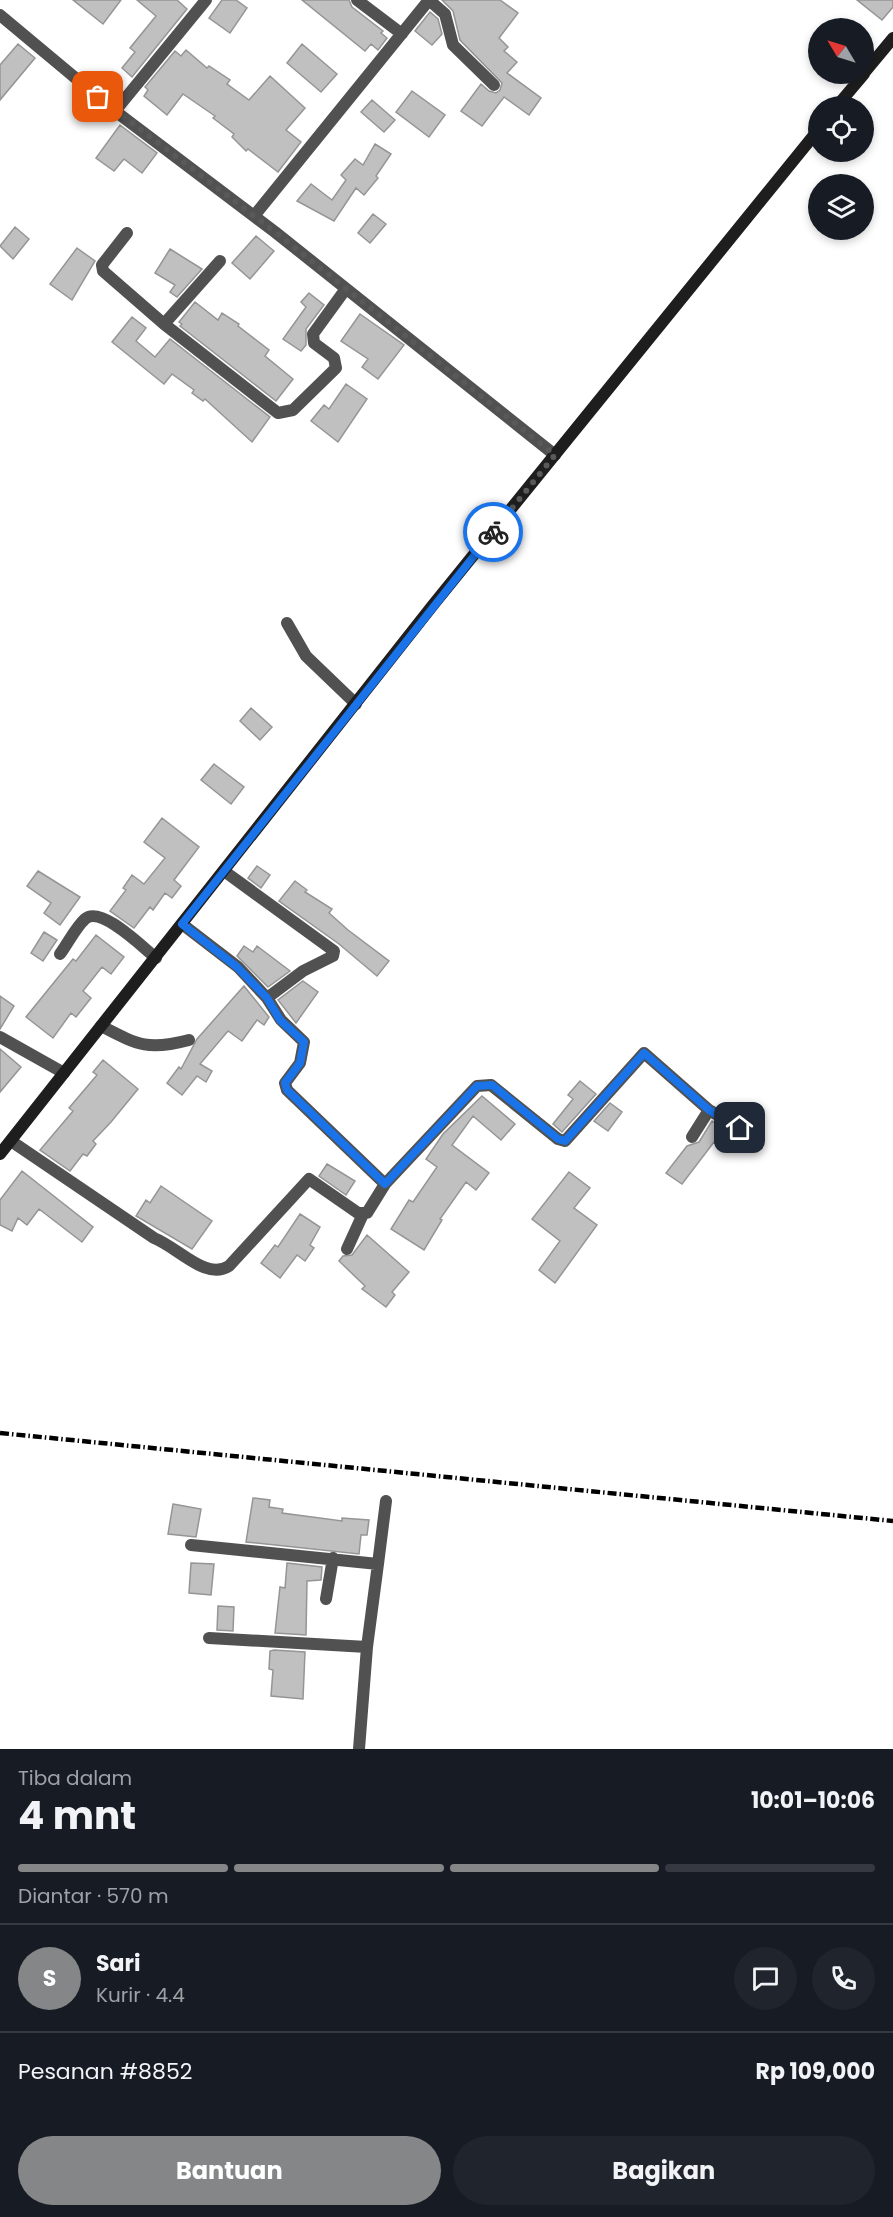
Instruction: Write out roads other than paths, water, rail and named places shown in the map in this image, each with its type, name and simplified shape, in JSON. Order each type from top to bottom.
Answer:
[{"type":"main road","points":[[874,61],[893,38]]},
{"type":"main road","points":[[845,96],[855,84]]},
{"type":"main road","points":[[0,1154],[356,704],[808,143]]},
{"type":"street","points":[[115,111],[206,0]]},
{"type":"street","points":[[357,0],[402,34]]},
{"type":"street","points":[[254,216],[429,0],[445,14],[453,45],[494,85]]},
{"type":"street","points":[[0,15],[115,111],[254,216],[555,455]]},
{"type":"street","points":[[127,233],[102,265],[103,271],[164,324],[271,410],[285,414],[293,410],[336,368],[334,358],[314,343],[313,334],[345,290]]},
{"type":"street","points":[[164,324],[220,261]]},
{"type":"street","points":[[287,623],[306,656],[356,704]]},
{"type":"street","points":[[224,871],[334,951],[333,956],[303,971],[267,998]]},
{"type":"street","points":[[60,954],[86,918],[94,916],[109,920],[156,958]]},
{"type":"street","points":[[182,924],[237,967],[267,998],[280,1020],[304,1042],[300,1063],[285,1083],[287,1090],[385,1184]]},
{"type":"street","points":[[101,1026],[139,1044],[157,1048],[189,1040]]},
{"type":"street","points":[[0,1037],[64,1073]]},
{"type":"street","points":[[347,1249],[363,1214],[370,1209],[385,1184],[477,1086],[484,1084],[492,1085],[558,1139],[565,1141],[644,1053],[709,1110],[740,1128],[757,1142]]},
{"type":"street","points":[[692,1137],[709,1110]]},
{"type":"street","points":[[10,1141],[208,1272],[220,1272],[229,1266],[309,1179],[363,1214]]},
{"type":"street","points":[[359,1749],[367,1647],[386,1501]]},
{"type":"street","points":[[191,1545],[378,1564]]},
{"type":"street","points":[[326,1599],[333,1558]]},
{"type":"street","points":[[209,1638],[367,1647]]},
{"type":"railway","points":[[0,1433],[893,1521]]}]
